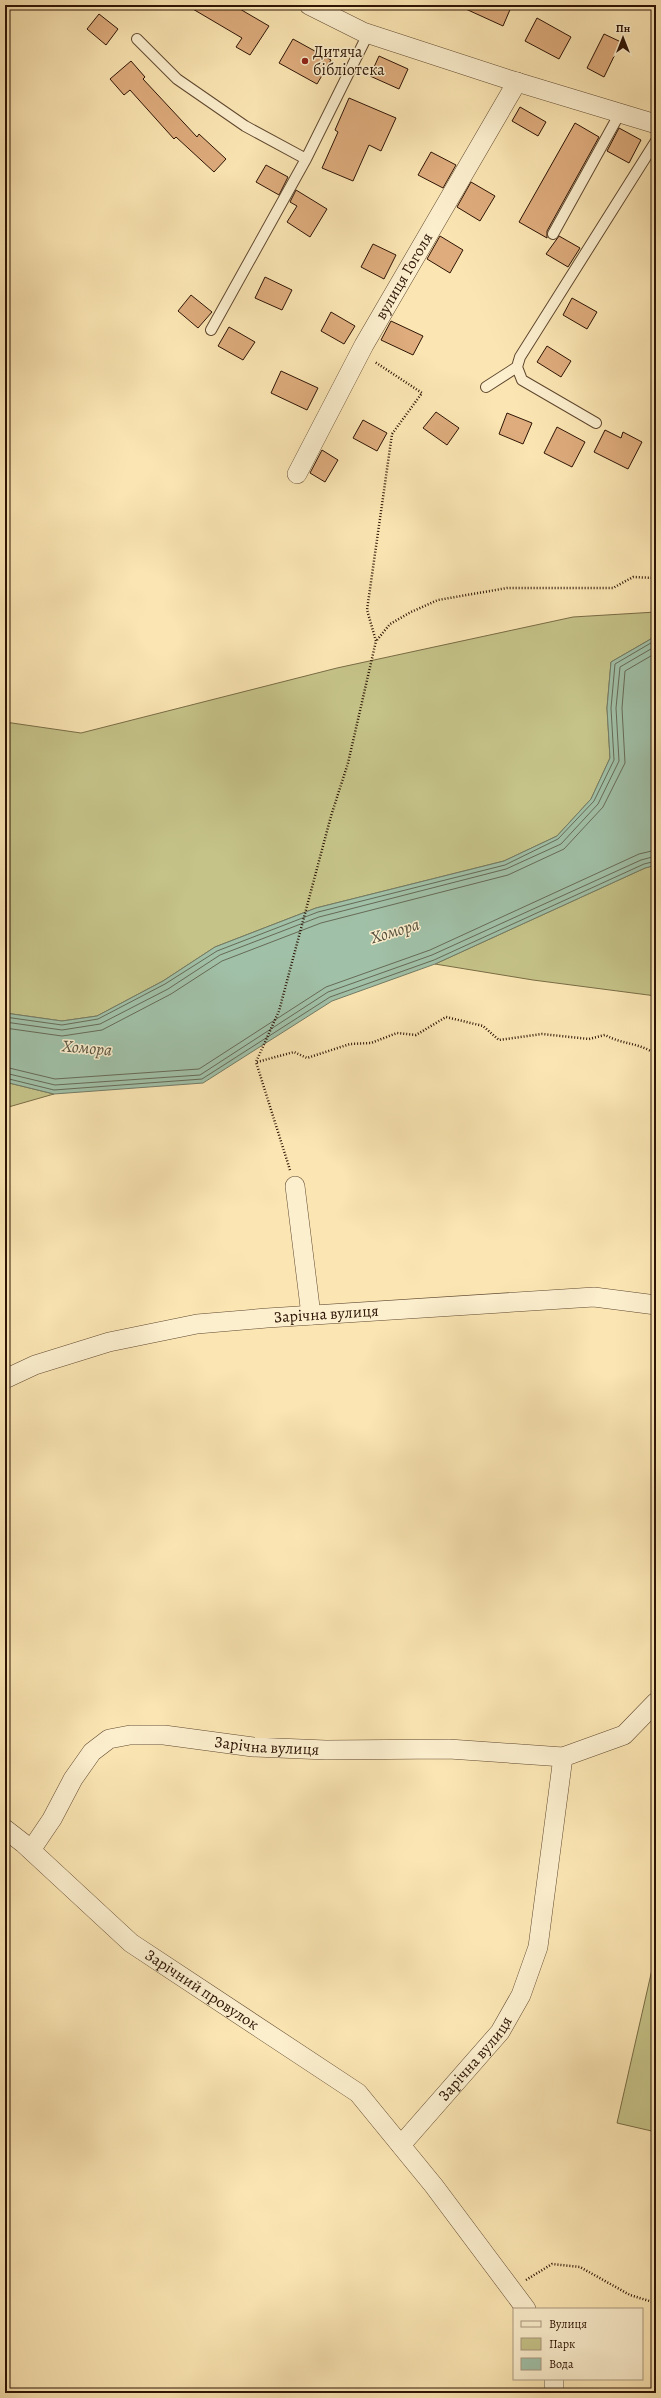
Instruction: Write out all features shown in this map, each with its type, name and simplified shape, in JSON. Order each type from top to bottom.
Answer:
[{"type":"street","points":[[309,5],[368,34],[517,82],[656,124]]},
{"type":"street","name":"вулиця Гоголя","points":[[297,474],[364,345],[517,82]]},
{"type":"street","points":[[295,1186],[311,1315]]},
{"type":"street","name":"Зарічна вулиця","points":[[5,1379],[35,1365],[109,1342],[197,1324],[311,1315],[594,1297],[656,1305]]},
{"type":"street","name":"Зарічна вулиця","points":[[31,1850],[52,1819],[73,1779],[92,1752],[109,1739],[130,1735],[164,1735],[253,1747],[326,1750],[449,1749],[563,1757],[624,1735],[656,1702]]},
{"type":"street","name":"Зарічна вулиця","points":[[400,2145],[500,2032],[521,1995],[538,1947],[563,1757]]},
{"type":"street","name":"Зарічний провулок","points":[[5,1829],[31,1850],[132,1943],[358,2093],[400,2145]]},
{"type":"street","points":[[400,2145],[513,2288],[525,2308]]},
{"type":"street","points":[[554,2380],[554,2393]]},
{"type":"lane","points":[[211,330],[306,159],[368,34]]},
{"type":"lane","points":[[137,39],[177,79],[245,126],[306,159]]},
{"type":"lane","points":[[553,234],[620,113]]},
{"type":"lane","points":[[596,423],[522,380],[517,367],[520,357],[656,141]]},
{"type":"lane","points":[[486,387],[517,367]]},
{"type":"path","points":[[364,345],[370,358],[422,393],[392,434],[368,610],[376,641]]},
{"type":"path","points":[[295,1186],[256,1062],[279,1011],[331,816],[348,763],[376,641],[390,624],[411,612],[438,600],[507,588],[613,588],[633,577],[656,578]]},
{"type":"path","points":[[256,1062],[294,1052],[307,1058],[350,1044],[371,1043],[397,1033],[416,1035],[446,1017],[483,1026],[499,1040],[542,1034],[589,1039],[605,1035],[617,1041],[643,1046],[656,1054]]},
{"type":"path","points":[[513,2288],[552,2264],[580,2267],[630,2295],[656,2304]]},
{"type":"green space","points":[[656,612],[656,636],[611,662],[607,708],[610,758],[591,799],[557,836],[504,861],[316,908],[215,947],[163,981],[97,1016],[62,1021],[5,1013],[5,722],[81,733],[337,668],[573,617]]},
{"type":"green space","points":[[656,865],[656,996],[533,980],[435,964],[645,868]]},
{"type":"green space","points":[[5,1082],[54,1094],[5,1108]]},
{"type":"green space","points":[[656,1952],[656,2132],[617,2123]]},
{"type":"water","name":"Хомора","points":[[656,636],[656,865],[645,868],[435,964],[332,1001],[203,1083],[54,1094],[5,1082],[5,1013],[62,1021],[97,1016],[163,981],[215,947],[316,908],[504,861],[557,836],[591,799],[610,758],[607,708],[611,662]]},
{"type":"building","points":[[186,5],[233,5],[269,26],[250,55],[236,47],[242,38]]},
{"type":"building","points":[[457,5],[512,5],[503,26]]},
{"type":"building","points":[[99,14],[118,29],[106,45],[87,29]]},
{"type":"building","points":[[537,18],[571,37],[559,59],[525,41]]},
{"type":"building","points":[[604,34],[621,42],[604,77],[587,68]]},
{"type":"building","name":"Дитяча бібліотека","points":[[293,39],[331,60],[317,84],[279,63]]},
{"type":"building","points":[[379,56],[408,69],[399,89],[370,76]]},
{"type":"building","points":[[131,61],[145,77],[143,79],[197,137],[199,134],[226,159],[214,172],[176,137],[174,139],[130,90],[124,95],[110,79]]},
{"type":"building","points":[[349,98],[396,118],[381,151],[369,145],[353,181],[322,168],[338,132],[335,130]]},
{"type":"building","points":[[520,107],[546,122],[538,136],[512,121]]},
{"type":"building","points":[[575,123],[599,137],[547,231],[547,238],[519,222]]},
{"type":"building","points":[[619,128],[641,140],[629,163],[607,151]]},
{"type":"building","points":[[431,152],[456,165],[443,188],[418,175]]},
{"type":"building","points":[[266,165],[288,177],[279,195],[256,182]]},
{"type":"building","points":[[471,182],[495,196],[480,221],[457,207]]},
{"type":"building","points":[[296,190],[327,209],[310,237],[287,222],[297,206],[290,202]]},
{"type":"building","points":[[440,236],[463,250],[450,273],[427,259]]},
{"type":"building","points":[[559,236],[580,248],[568,267],[546,254]]},
{"type":"building","points":[[373,244],[396,255],[384,279],[361,267]]},
{"type":"building","points":[[265,277],[292,290],[282,310],[255,298]]},
{"type":"building","points":[[191,295],[212,312],[198,328],[178,311]]},
{"type":"building","points":[[572,298],[597,312],[587,329],[563,315]]},
{"type":"building","points":[[331,312],[355,326],[344,344],[321,331]]},
{"type":"building","points":[[391,321],[423,336],[413,355],[381,340]]},
{"type":"building","points":[[229,327],[255,342],[243,360],[218,346]]},
{"type":"building","points":[[547,346],[571,361],[561,377],[537,362]]},
{"type":"building","points":[[281,371],[318,388],[307,410],[271,393]]},
{"type":"building","points":[[436,412],[459,428],[447,445],[423,428]]},
{"type":"building","points":[[507,413],[532,423],[523,444],[499,434]]},
{"type":"building","points":[[363,420],[387,433],[377,451],[353,438]]},
{"type":"building","points":[[557,427],[585,442],[572,467],[544,453]]},
{"type":"building","points":[[605,430],[621,438],[623,432],[642,442],[628,469],[594,452]]},
{"type":"building","points":[[322,450],[338,460],[325,482],[310,473]]},
{"type":"place","name":"Дитяча бібліотека","points":[[305,61]]}]
